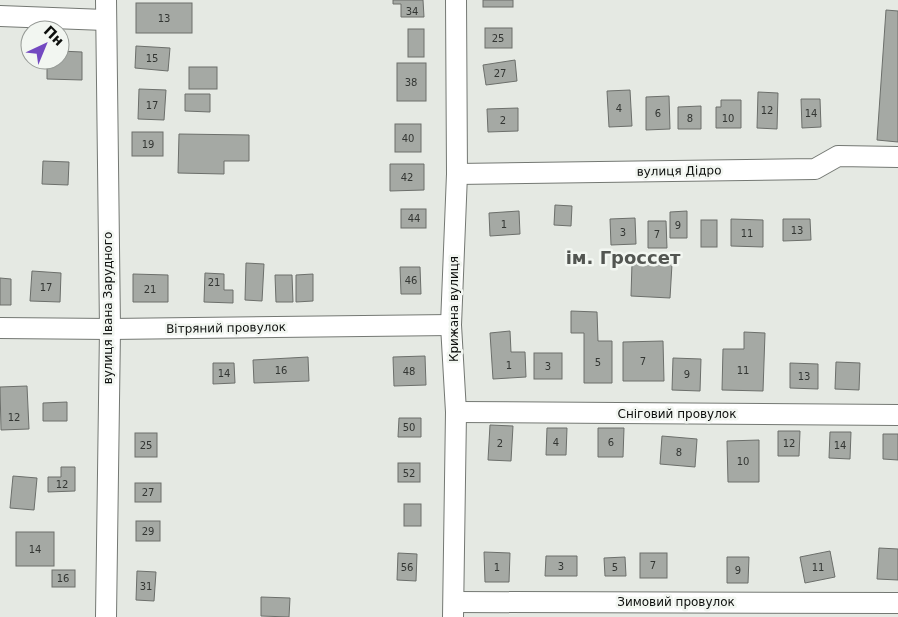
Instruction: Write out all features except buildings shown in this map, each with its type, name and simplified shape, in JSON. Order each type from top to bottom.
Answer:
[{"type":"street","name":"вулиця Івана Зарудного","points":[[106,0],[110,329],[106,617]]},
{"type":"street","name":"Крижана вулиця","points":[[453,609],[456,412],[452,325],[456,174],[456,0]]},
{"type":"street","points":[[0,16],[105,20]]},
{"type":"street","name":"вулиця Дідро","points":[[456,174],[815,170],[838,156],[898,157]]},
{"type":"street","name":"Вітряний провулок","points":[[0,328],[110,329],[452,325]]},
{"type":"street","name":"Сніговий провулок","points":[[456,412],[898,415]]},
{"type":"street","name":"Зимовий провулок","points":[[453,609],[898,603]]},
{"type":"district","name":"ім. Гроссет","points":[[623,258]]}]
